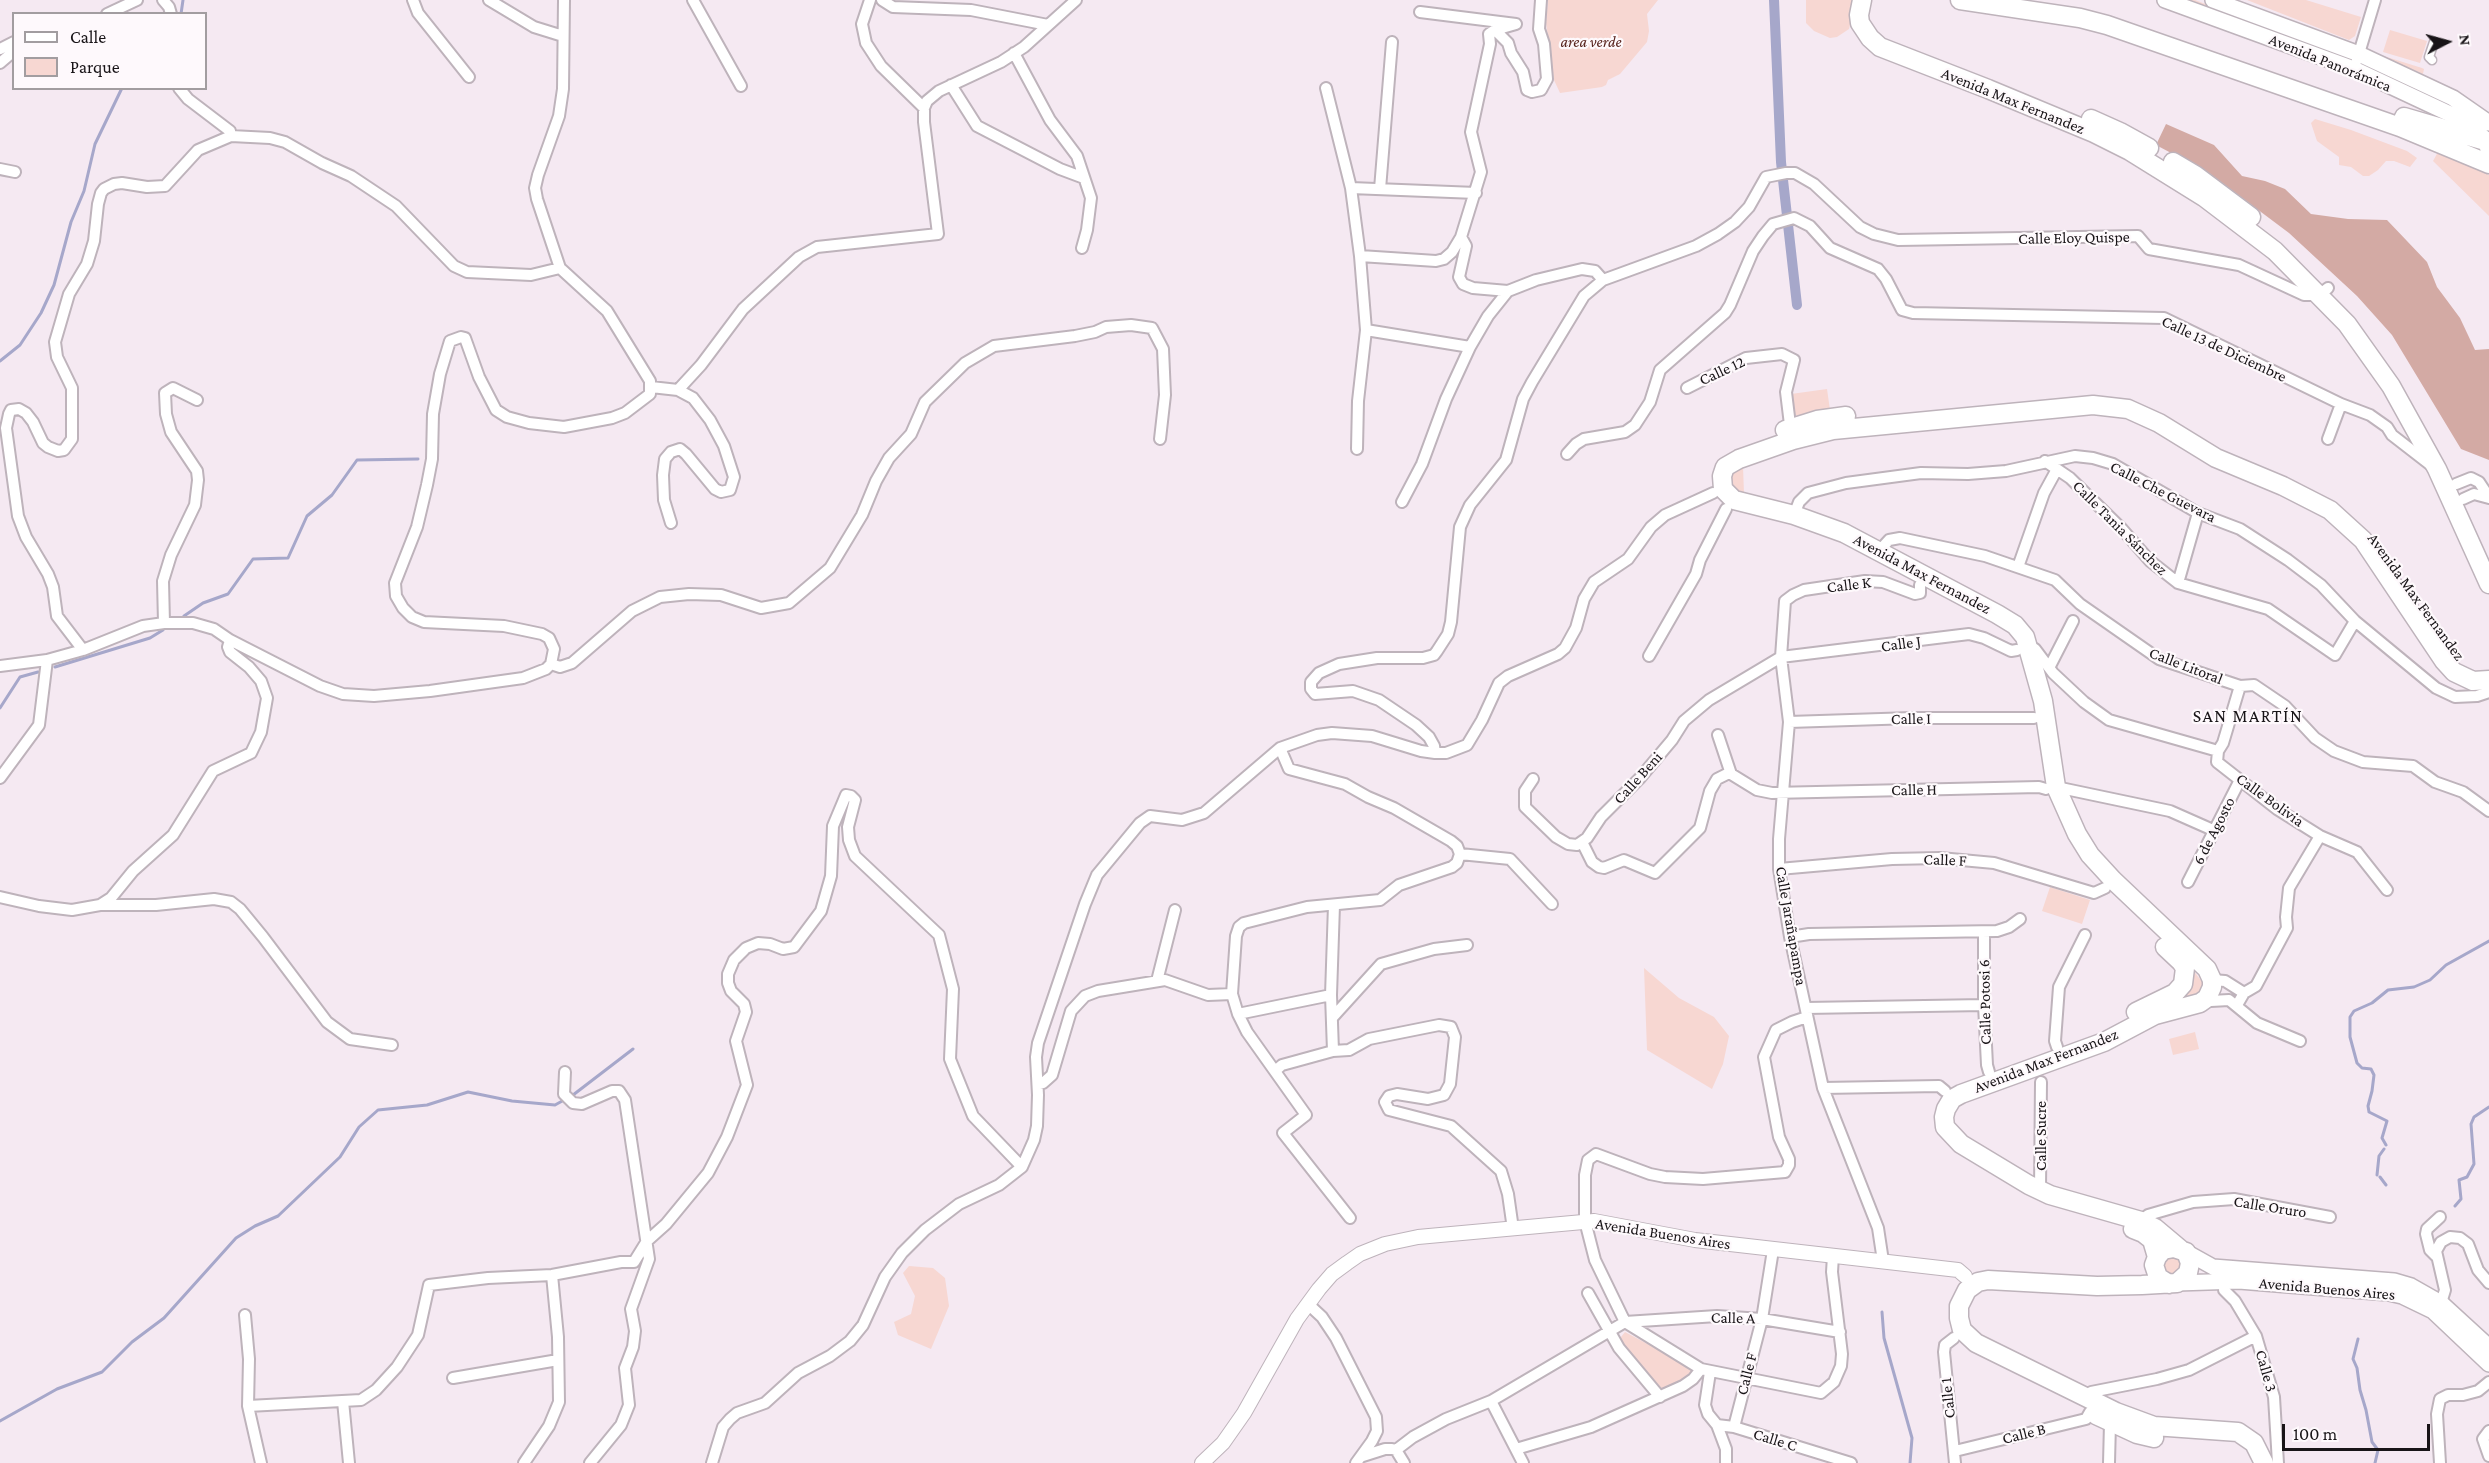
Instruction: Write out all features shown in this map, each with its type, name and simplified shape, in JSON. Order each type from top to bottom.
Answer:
[{"type":"main road","name":"Avenida Max Fernandez","points":[[1862,0],[1860,23],[1870,39],[1880,47],[2011,86],[2120,132],[2133,146],[2195,175],[2232,201],[2298,256],[2379,368],[2407,412],[2437,469],[2454,494]]},
{"type":"main road","name":"Avenida Max Fernandez","points":[[1874,0],[1870,15],[1871,22],[1880,34],[1938,65]]},
{"type":"main road","points":[[1960,0],[2092,16]]},
{"type":"main road","points":[[2036,0],[2092,16],[2401,122],[2488,163],[2488,135],[2401,122]]},
{"type":"main road","name":"Avenida Panorámica","points":[[2165,0],[2354,69],[2488,135]]},
{"type":"main road","name":"Avenida Panorámica","points":[[2213,0],[2359,54],[2453,98],[2488,135]]},
{"type":"main road","points":[[2401,122],[2410,96]]},
{"type":"main road","name":"Avenida Max Fernandez","points":[[2324,291],[2393,369],[2430,429],[2454,494],[2471,530],[2489,584]]},
{"type":"main road","name":"Avenida Max Fernandez","points":[[1792,521],[1734,500],[1718,491],[1710,473],[1718,457],[1734,448],[1791,434],[1818,420],[1846,416],[2092,394],[2117,401],[2149,405],[2242,463],[2329,496],[2358,519],[2444,661],[2454,672],[2473,681],[2489,680]]},
{"type":"main road","points":[[1718,491],[1726,509]]},
{"type":"main road","name":"Avenida Max Fernandez","points":[[1726,509],[1844,533],[1877,556],[1922,580],[2005,632],[2023,648],[2043,701],[2051,788]]},
{"type":"main road","name":"Avenida Max Fernandez","points":[[2471,530],[2489,556]]},
{"type":"main road","name":"Avenida Max Fernandez","points":[[2381,555],[2459,660],[2468,668],[2489,669]]},
{"type":"main road","name":"Avenida Max Fernandez","points":[[2023,648],[2034,718],[2051,788],[2109,884],[2181,962],[2185,979],[2181,988],[2175,993],[2059,1053]]},
{"type":"main road","name":"Avenida Max Fernandez","points":[[2109,884],[2207,969],[2212,980]]},
{"type":"main road","points":[[2206,998],[2212,987],[2212,980]]},
{"type":"main road","name":"Avenida Max Fernandez","points":[[2156,1261],[2155,1245],[2143,1233],[2038,1196],[1950,1135],[1944,1117],[1949,1095],[1991,1077],[2059,1053],[2104,1042],[2155,1015],[2192,1005],[2206,998]]},
{"type":"main road","name":"Avenida Max Fernandez","points":[[2038,1196],[2141,1221],[2156,1228],[2183,1251]]},
{"type":"main road","points":[[2089,1405],[1970,1354],[1954,1338],[1947,1313],[1949,1300],[1958,1284],[1968,1281],[1989,1268],[2136,1274],[2156,1261],[2169,1248],[2183,1251],[2190,1268],[2185,1278],[2173,1284],[2158,1276],[2156,1261]]},
{"type":"main road","name":"Avenida Buenos Aires","points":[[2183,1251],[2205,1265],[2240,1275],[2402,1296],[2433,1311],[2489,1364]]},
{"type":"main road","name":"Avenida Buenos Aires","points":[[1968,1281],[2097,1286],[2173,1284],[2240,1275],[2394,1281],[2411,1287],[2441,1304],[2489,1347]]},
{"type":"main road","points":[[1968,1281],[1959,1306],[1959,1318],[1962,1329],[1969,1338],[2151,1438],[2232,1444],[2245,1451],[2253,1463]]},
{"type":"main road","points":[[2113,1417],[2154,1426],[2238,1432],[2254,1443],[2265,1463]]},
{"type":"street","points":[[111,12],[137,0]]},
{"type":"street","points":[[413,0],[418,13],[469,77]]},
{"type":"street","points":[[489,0],[534,27],[563,36]]},
{"type":"street","points":[[0,666],[47,660],[83,650],[143,626],[164,623],[193,623],[214,629],[230,640],[320,686],[343,694],[374,696],[408,693],[523,678],[546,669],[551,664],[554,649],[549,638],[542,634],[504,626],[424,622],[412,617],[403,608],[396,596],[395,583],[417,527],[427,485],[432,459],[433,414],[450,341],[465,338],[478,377],[496,410],[507,417],[529,423],[564,427],[612,418],[626,413],[645,398],[651,387],[650,381],[607,311],[560,268],[535,188],[537,175],[559,116],[563,89],[564,0]]},
{"type":"street","points":[[693,0],[741,86]]},
{"type":"street","points":[[870,0],[862,24],[866,43],[881,66],[924,108]]},
{"type":"street","points":[[882,0],[893,7],[971,10],[1048,26]]},
{"type":"street","points":[[678,390],[701,365],[743,309],[799,257],[817,247],[938,234],[924,122],[924,108],[927,101],[939,91],[1001,62],[1048,26],[1076,0]]},
{"type":"street","points":[[1495,30],[1508,43],[1511,53],[1523,72],[1527,90],[1532,92],[1541,90],[1547,79],[1544,44],[1539,29],[1540,0]]},
{"type":"street","points":[[2354,69],[2375,0]]},
{"type":"street","points":[[1360,256],[1436,261],[1444,259],[1452,252],[1461,237],[1476,194],[1481,172],[1471,132],[1490,44],[1489,34],[1516,24],[1420,12]]},
{"type":"street","points":[[1380,189],[1392,42]]},
{"type":"street","points":[[2432,60],[2429,57],[2434,42]]},
{"type":"street","points":[[0,63],[12,53]]},
{"type":"street","points":[[1014,53],[1050,120],[1077,156],[1091,198],[1082,248]]},
{"type":"street","points":[[951,85],[977,126],[1060,169],[1084,178]]},
{"type":"street","points":[[1326,88],[1351,188],[1360,256],[1366,330],[1358,401],[1357,449]]},
{"type":"street","points":[[181,90],[188,99],[230,131],[231,136]]},
{"type":"street","points":[[83,650],[57,616],[53,587],[48,574],[26,537],[18,516],[4,416],[15,409],[26,413],[43,443],[53,450],[64,450],[72,439],[72,388],[57,357],[55,342],[69,294],[87,264],[94,240],[101,193],[114,184],[165,186],[198,150],[231,136],[256,136],[285,142],[351,176],[396,206],[454,266],[467,272],[531,275],[560,268]]},
{"type":"street","points":[[0,169],[15,172]]},
{"type":"street","name":"Calle Eloy Quispe","points":[[1603,280],[1696,246],[1718,234],[1735,222],[1749,207],[1766,177],[1786,172],[1795,173],[1814,184],[1860,227],[1874,234],[1911,241],[2138,236],[2149,249],[2239,265],[2304,295],[2324,291]]},
{"type":"street","points":[[1351,188],[1476,194]]},
{"type":"street","name":"Calle 13 de Diciembre","points":[[1567,454],[1584,439],[1625,432],[1635,425],[1650,402],[1660,370],[1725,313],[1753,251],[1773,224],[1782,220],[1794,219],[1810,226],[1830,248],[1878,268],[1902,310],[1913,313],[2164,318],[2378,421],[2409,449],[2437,469]]},
{"type":"street","points":[[1435,753],[1429,736],[1379,700],[1353,691],[1315,694],[1311,689],[1311,682],[1319,673],[1339,664],[1377,658],[1423,658],[1434,655],[1437,651],[1448,634],[1451,622],[1460,527],[1470,506],[1506,460],[1523,399],[1532,382],[1584,296],[1603,280],[1595,271],[1582,269],[1536,280],[1508,291],[1473,288],[1463,284],[1459,277],[1466,246],[1461,237]]},
{"type":"street","points":[[1402,502],[1422,464],[1446,399],[1470,347],[1488,316],[1508,291]]},
{"type":"street","points":[[551,664],[560,667],[572,663],[632,611],[660,597],[689,594],[721,595],[762,608],[789,603],[830,568],[862,515],[876,481],[889,458],[911,434],[925,402],[965,363],[994,346],[1075,336],[1106,327],[1131,325],[1152,328],[1163,349],[1165,395],[1160,438]]},
{"type":"street","points":[[1366,330],[1470,347]]},
{"type":"street","name":"Calle 12","points":[[1686,388],[1746,358],[1782,354],[1794,360],[1786,392],[1791,434]]},
{"type":"street","points":[[651,387],[678,390],[693,398],[710,420],[724,446],[734,477],[730,490],[721,492],[680,449],[671,452],[665,459],[663,475],[664,500],[671,524]]},
{"type":"street","points":[[164,623],[164,581],[171,555],[195,505],[198,480],[196,471],[171,432],[166,414],[165,393],[173,388],[197,400]]},
{"type":"street","points":[[2328,439],[2341,404]]},
{"type":"street","name":"Calle Che Guevara","points":[[1792,521],[1799,502],[1808,493],[1846,483],[1922,472],[1968,474],[2007,471],[2075,456],[2113,464],[2198,513],[2240,529],[2288,560],[2321,585],[2355,621],[2436,688],[2456,697],[2477,696],[2489,692]]},
{"type":"street","name":"Calle Tania Sánchez","points":[[2044,461],[2056,471],[2070,478],[2122,529],[2150,561],[2178,583],[2268,609],[2335,655],[2355,621]]},
{"type":"street","points":[[2018,567],[2044,493],[2056,471]]},
{"type":"street","points":[[2454,494],[2471,478],[2479,482],[2489,497]]},
{"type":"street","points":[[712,1463],[723,1427],[730,1419],[737,1413],[765,1404],[798,1373],[830,1356],[850,1341],[863,1325],[885,1276],[902,1253],[925,1230],[959,1204],[999,1185],[1022,1167],[1034,1140],[1037,1126],[1036,1057],[1038,1043],[1085,904],[1097,875],[1145,818],[1154,816],[1182,820],[1204,813],[1280,748],[1317,735],[1353,733],[1435,753],[1446,753],[1467,745],[1477,730],[1499,683],[1508,676],[1558,654],[1571,638],[1584,599],[1594,582],[1628,559],[1652,527],[1665,515],[1718,491]]},
{"type":"street","points":[[2454,494],[2489,497]]},
{"type":"street","points":[[1648,656],[1696,574],[1700,560],[1726,509]]},
{"type":"street","points":[[2178,583],[2198,513]]},
{"type":"street","name":"Calle Litoral","points":[[1877,556],[1889,540],[1900,538],[1984,556],[2055,580],[2080,603],[2159,659],[2240,686],[2254,685],[2285,706],[2315,738],[2334,751],[2363,762],[2413,766],[2435,782],[2463,792],[2489,811]]},
{"type":"street","name":"Calle K","points":[[1804,590],[1878,581],[1915,594],[1920,593],[1922,580]]},
{"type":"street","name":"Calle Jarañapampa","points":[[1804,590],[1785,601],[1781,657],[1788,722],[1779,869],[1790,937],[1823,1088],[1878,1228],[1883,1261]]},
{"type":"street","points":[[2050,666],[2073,621]]},
{"type":"street","name":"Calle J","points":[[1781,657],[1969,634],[1992,641],[2012,651],[2023,648]]},
{"type":"street","points":[[100,905],[111,898],[133,871],[173,835],[213,771],[248,756],[256,745],[267,703],[266,691],[249,667],[230,652],[228,647],[230,640]]},
{"type":"street","points":[[2023,648],[2035,649],[2054,673],[2084,702],[2109,720],[2218,751],[2223,743],[2240,686]]},
{"type":"street","name":"Calle Beni","points":[[1582,842],[1601,817],[1640,778],[1672,740],[1684,721],[1709,700],[1781,657]]},
{"type":"street","points":[[0,778],[39,724],[47,660]]},
{"type":"street","name":"Calle I","points":[[1788,722],[1912,718],[2034,718]]},
{"type":"street","points":[[1533,779],[1525,791],[1525,807],[1556,837],[1574,845],[1582,842],[1592,862],[1599,867],[1604,868],[1624,860],[1655,873],[1700,828],[1710,790],[1722,775],[1731,774],[1718,735]]},
{"type":"street","points":[[1280,748],[1289,769],[1345,784],[1394,808],[1451,841],[1457,846],[1460,854],[1457,863],[1452,867],[1399,885],[1380,900],[1307,907],[1244,923],[1239,927],[1236,936],[1232,994],[1238,1014],[1247,1032],[1306,1114],[1283,1133],[1350,1218]]},
{"type":"street","name":"Calle Bolivia","points":[[2218,751],[2217,762],[2277,809],[2320,836],[2289,888],[2287,928],[2256,986],[2244,993],[2237,1005]]},
{"type":"street","name":"Calle H","points":[[1731,774],[1757,790],[1772,793],[2051,788],[2170,811],[2213,830]]},
{"type":"street","name":"6 de Agosto","points":[[2188,882],[2240,780]]},
{"type":"street","points":[[248,1406],[361,1400],[376,1390],[397,1367],[418,1335],[429,1285],[488,1278],[552,1275],[621,1262],[634,1262],[647,1242],[666,1224],[708,1173],[727,1137],[747,1085],[736,1041],[746,1012],[744,1004],[731,991],[728,983],[728,975],[734,960],[746,948],[758,944],[770,944],[783,949],[794,946],[821,911],[831,876],[833,826],[846,795],[855,800],[848,828],[849,840],[855,856],[939,935],[953,989],[950,1059],[973,1116],[1022,1167]]},
{"type":"street","points":[[2320,836],[2357,852],[2387,890]]},
{"type":"street","points":[[1460,854],[1510,859],[1552,904]]},
{"type":"street","name":"Calle F","points":[[1779,869],[1892,859],[1940,858],[1994,863],[2094,893],[2109,884]]},
{"type":"street","points":[[0,897],[39,906],[72,909],[100,905],[156,905],[214,899],[231,902],[240,909],[263,937],[327,1022],[350,1039],[392,1045]]},
{"type":"street","points":[[1333,1051],[1331,994],[1334,905]]},
{"type":"street","points":[[1156,981],[1175,910]]},
{"type":"street","points":[[1790,937],[1809,934],[1984,932],[2009,927],[2020,919]]},
{"type":"street","name":"Calle Potosi 6","points":[[1984,932],[1984,1005],[1987,1065],[1991,1077]]},
{"type":"street","points":[[2059,1053],[2055,1041],[2059,987],[2085,935]]},
{"type":"street","points":[[1332,1018],[1381,964],[1434,949],[1467,945]]},
{"type":"street","points":[[2212,980],[2217,979],[2234,984],[2244,993]]},
{"type":"street","points":[[1038,1084],[1047,1081],[1052,1076],[1071,1011],[1079,1000],[1091,993],[1156,981],[1177,982],[1208,995],[1232,994]]},
{"type":"street","points":[[1238,1014],[1331,994]]},
{"type":"street","points":[[2206,998],[2211,1001],[2229,1000],[2257,1023],[2300,1041]]},
{"type":"street","points":[[1833,1256],[1832,1272],[1840,1332],[1841,1366],[1834,1382],[1821,1393],[1705,1370],[1625,1322],[1595,1260],[1585,1221],[1585,1175],[1588,1160],[1596,1154],[1650,1174],[1665,1177],[1703,1179],[1785,1172],[1789,1166],[1789,1160],[1779,1137],[1764,1057],[1776,1030],[1806,1012],[1984,1005]]},
{"type":"street","points":[[1275,1071],[1282,1065],[1333,1051],[1349,1050],[1369,1039],[1439,1025],[1450,1027],[1455,1037],[1450,1084],[1444,1095],[1428,1098],[1397,1094],[1389,1096],[1385,1102],[1389,1110],[1451,1126],[1501,1171],[1508,1194],[1514,1229]]},
{"type":"street","points":[[565,1072],[564,1094],[573,1103],[582,1104],[612,1091],[619,1091],[625,1100],[650,1259],[631,1309],[636,1331],[625,1368],[629,1405],[621,1425],[590,1463]]},
{"type":"street","name":"Calle Sucre","points":[[2038,1196],[2041,1082]]},
{"type":"street","points":[[1823,1088],[1939,1086],[1949,1095]]},
{"type":"street","name":"Calle Oruro","points":[[2141,1221],[2148,1215],[2193,1202],[2234,1199],[2330,1217]]},
{"type":"street","points":[[2436,1256],[2430,1250],[2426,1234],[2427,1229],[2439,1217]]},
{"type":"street","name":"Avenida Buenos Aires","points":[[1202,1463],[1223,1443],[1244,1413],[1308,1304],[1332,1274],[1360,1254],[1385,1244],[1418,1237],[1585,1221],[1665,1236],[1958,1270],[1968,1281]]},
{"type":"street","points":[[2441,1304],[2445,1290],[2436,1248],[2450,1237],[2460,1238],[2468,1244],[2478,1270],[2489,1283]]},
{"type":"street","name":"Calle F","points":[[1734,1427],[1762,1319],[1773,1250]]},
{"type":"street","points":[[524,1463],[549,1426],[559,1402],[552,1275]]},
{"type":"street","points":[[2235,1301],[2240,1275]]},
{"type":"street","name":"Calle 3","points":[[2224,1290],[2235,1301],[2256,1336],[2274,1397],[2278,1463]]},
{"type":"street","points":[[1588,1293],[1620,1348],[1660,1397]]},
{"type":"street","points":[[1308,1304],[1322,1317],[1336,1338],[1376,1417],[1377,1431],[1359,1459]]},
{"type":"street","points":[[245,1315],[249,1359],[248,1406],[261,1463]]},
{"type":"street","name":"Calle A","points":[[1625,1322],[1717,1316],[1762,1319],[1840,1332]]},
{"type":"street","points":[[1359,1459],[1385,1449],[1396,1450],[1413,1437],[1446,1419],[1491,1401],[1625,1322]]},
{"type":"street","points":[[2089,1405],[2091,1392],[2189,1370],[2256,1336]]},
{"type":"street","name":"Calle 1","points":[[1954,1338],[1945,1344],[1944,1352],[1955,1463]]},
{"type":"street","points":[[453,1377],[558,1360]]},
{"type":"street","points":[[1516,1449],[1591,1427],[1660,1397],[1705,1370]]},
{"type":"street","points":[[1705,1370],[1705,1405],[1708,1414],[1717,1425],[1726,1449],[1726,1463]]},
{"type":"street","points":[[2440,1463],[2437,1414],[2440,1399],[2448,1395],[2463,1395],[2478,1391],[2489,1382]]},
{"type":"street","points":[[343,1401],[349,1463]]},
{"type":"street","points":[[1491,1401],[1523,1463]]},
{"type":"street","name":"Calle B","points":[[1955,1450],[2086,1419],[2089,1405]]},
{"type":"street","points":[[2109,1463],[2113,1417]]},
{"type":"street","name":"Calle C","points":[[1717,1425],[1734,1427],[1851,1463]]},
{"type":"street","points":[[2489,1431],[2482,1439],[2489,1456]]},
{"type":"street","points":[[1396,1450],[1404,1463]]},
{"type":"street","points":[[2273,1463],[2278,1463]]},
{"type":"green space","name":"area verde","points":[[1548,0],[1658,0],[1647,14],[1649,31],[1647,42],[1620,74],[1608,80],[1602,87],[1560,93],[1554,80],[1546,23]]},
{"type":"green space","points":[[1806,0],[1862,0],[1849,29],[1837,37],[1830,38],[1814,31],[1806,23]]},
{"type":"green space","points":[[2186,0],[2195,0],[2348,59]]},
{"type":"green space","points":[[2247,0],[2306,0],[2361,17],[2355,36],[2349,40]]},
{"type":"green space","points":[[2390,30],[2427,41],[2420,63],[2383,52]]},
{"type":"green space","points":[[2374,53],[2422,68],[2424,69],[2423,74]]},
{"type":"green space","points":[[2315,119],[2407,151],[2417,158],[2410,167],[2394,161],[2386,161],[2369,176],[2363,176],[2351,167],[2339,165],[2339,157],[2317,141],[2311,123]]},
{"type":"green space","points":[[2438,152],[2489,175],[2489,216],[2433,161]]},
{"type":"green space","points":[[1827,389],[1830,410],[1794,416],[1791,394]]},
{"type":"green space","points":[[1743,466],[1744,494],[1737,493],[1730,484],[1730,476],[1734,469]]},
{"type":"green space","points":[[2050,887],[2090,900],[2082,924],[2042,911]]},
{"type":"green space","points":[[1644,968],[1679,998],[1714,1017],[1729,1036],[1723,1064],[1712,1089],[1647,1050]]},
{"type":"green space","points":[[2193,970],[2206,987],[2203,994],[2168,1003]]},
{"type":"green space","points":[[2195,1032],[2199,1049],[2173,1055],[2169,1039]]},
{"type":"green space","points":[[2180,1256],[2184,1266],[2171,1276],[2162,1269],[2164,1258]]},
{"type":"green space","points":[[909,1266],[933,1268],[945,1278],[949,1306],[931,1349],[898,1335],[894,1322],[911,1314],[915,1296],[903,1273]]},
{"type":"green space","points":[[1625,1332],[1687,1365],[1694,1370],[1691,1375],[1663,1390],[1622,1344],[1621,1337]]},
{"type":"shaded area","points":[[2166,124],[2214,145],[2242,176],[2265,181],[2285,189],[2311,214],[2348,219],[2387,220],[2427,262],[2437,287],[2460,318],[2475,350],[2489,349],[2489,460],[2461,449],[2392,335],[2357,296],[2289,233],[2209,173],[2156,145]]},
{"type":"waterway","points":[[181,12],[183,0]]},
{"type":"waterway","points":[[1774,0],[1781,162],[1797,305]]},
{"type":"waterway","points":[[0,361],[20,345],[41,313],[54,285],[71,222],[84,191],[95,144],[121,90]]},
{"type":"waterway","points":[[184,616],[203,603],[228,594],[253,559],[288,558],[307,516],[332,495],[357,460],[418,459]]},
{"type":"waterway","points":[[55,667],[150,638],[163,630]]},
{"type":"waterway","points":[[0,708],[20,677],[38,672]]},
{"type":"waterway","points":[[2386,1145],[2382,1138],[2387,1121],[2369,1112],[2374,1075],[2371,1069],[2362,1068],[2357,1063],[2350,1037],[2350,1017],[2354,1011],[2372,1003],[2388,990],[2414,987],[2430,980],[2446,965],[2489,941]]},
{"type":"waterway","points":[[0,1421],[57,1389],[102,1372],[132,1342],[164,1318],[236,1238],[255,1226],[278,1216],[340,1157],[359,1127],[378,1110],[427,1105],[468,1092],[512,1101],[555,1105],[573,1095],[633,1049]]},
{"type":"waterway","points":[[2455,1206],[2461,1199],[2459,1180],[2467,1177],[2474,1164],[2471,1124],[2474,1117],[2489,1107]]},
{"type":"waterway","points":[[2377,1175],[2379,1156],[2384,1149]]},
{"type":"waterway","points":[[2380,1177],[2386,1185]]},
{"type":"waterway","points":[[1882,1312],[1884,1338],[1912,1438],[1910,1463]]},
{"type":"waterway","points":[[2358,1339],[2353,1359],[2357,1368],[2372,1442],[2378,1450],[2375,1463]]},
{"type":"district","name":"SAN MARTÍN","points":[[2248,716]]}]
